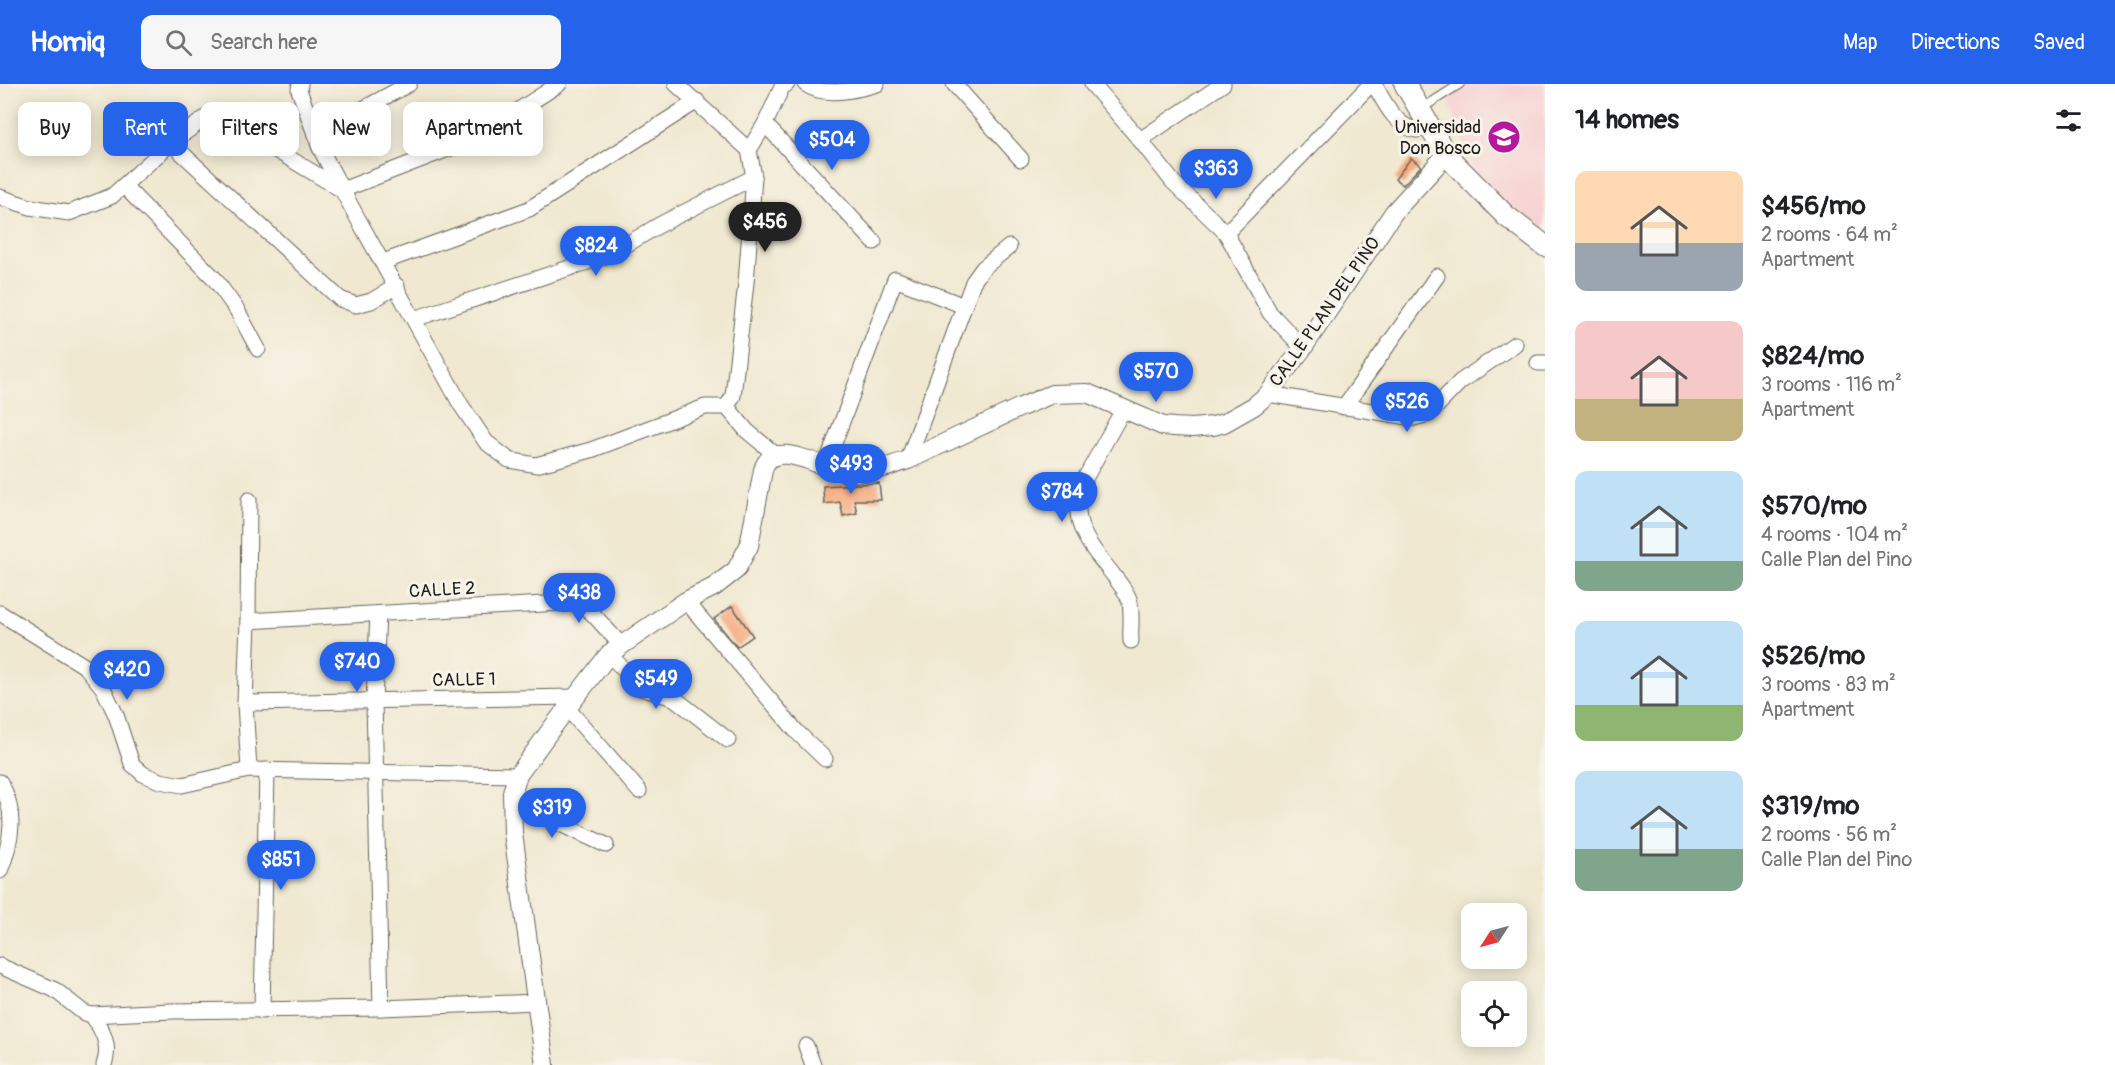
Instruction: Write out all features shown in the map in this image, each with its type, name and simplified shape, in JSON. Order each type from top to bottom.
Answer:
[{"type":"main road","points":[[1405,84],[1446,155],[1506,216],[1545,246]]},
{"type":"street","points":[[300,84],[299,90],[311,124]]},
{"type":"street","points":[[376,102],[409,84]]},
{"type":"street","points":[[342,190],[474,139],[559,84]]},
{"type":"street","points":[[676,84],[749,150],[754,177],[746,283],[733,396],[727,407]]},
{"type":"street","points":[[749,150],[765,124],[782,87],[787,84]]},
{"type":"street","points":[[805,84],[812,90],[832,91],[855,90],[877,84]]},
{"type":"street","points":[[954,84],[1021,159]]},
{"type":"street","points":[[1092,84],[1173,182],[1226,233],[1270,313],[1303,348]]},
{"type":"street","points":[[1140,140],[1223,84]]},
{"type":"street","points":[[1226,233],[1373,84],[1389,109],[1403,125],[1417,130],[1426,119]]},
{"type":"street","points":[[383,262],[529,209],[697,101]]},
{"type":"street","points":[[188,130],[207,116],[224,116],[239,129],[342,190]]},
{"type":"street","points":[[765,124],[874,242]]},
{"type":"street","name":"CALLE PLAN DEL PINO","points":[[776,455],[787,454],[844,472],[886,468],[908,460],[1043,396],[1052,394],[1087,393],[1163,426],[1204,427],[1224,423],[1254,406],[1268,394],[1303,348],[1394,212],[1446,155]]},
{"type":"street","points":[[0,197],[30,207],[69,213],[112,196],[157,156]]},
{"type":"street","points":[[185,156],[340,299],[356,305],[371,301],[397,286]]},
{"type":"street","points":[[325,156],[461,405],[486,442],[508,460],[536,465],[591,450],[705,407],[727,407]]},
{"type":"street","points":[[414,319],[609,255],[661,224],[754,177]]},
{"type":"street","points":[[124,186],[214,278],[237,310],[258,349]]},
{"type":"street","points":[[908,460],[974,282],[983,268],[1009,248]]},
{"type":"street","points":[[1344,407],[1437,276]]},
{"type":"street","points":[[828,468],[830,454],[895,279],[964,306]]},
{"type":"street","points":[[1268,394],[1414,418],[1429,414],[1460,382],[1515,344]]},
{"type":"street","points":[[545,1065],[513,833],[512,792],[518,775],[571,703],[615,649],[686,601],[724,580],[736,570],[744,558],[749,546],[765,463],[776,455],[747,431],[727,407]]},
{"type":"street","points":[[1124,408],[1078,493],[1078,523],[1085,539],[1129,600],[1131,641]]},
{"type":"street","points":[[249,500],[245,703],[249,770]]},
{"type":"street","points":[[686,601],[797,732],[825,759]]},
{"type":"street","name":"CALLE 2","points":[[248,621],[578,602],[592,613],[641,688],[674,698],[728,740]]},
{"type":"street","points":[[0,613],[86,667],[103,688],[116,715],[132,764],[143,774],[160,781],[182,786],[249,770],[518,775]]},
{"type":"street","points":[[378,614],[374,701],[381,1008]]},
{"type":"street","name":"CALLE 1","points":[[245,703],[374,701],[571,703]]},
{"type":"street","points":[[571,703],[639,791]]},
{"type":"street","points":[[262,1011],[267,770]]},
{"type":"street","points":[[0,782],[8,796],[12,828],[9,849],[0,871]]},
{"type":"street","points":[[512,802],[606,845]]},
{"type":"street","points":[[0,966],[55,990],[84,1013],[92,1015],[537,1002]]},
{"type":"street","points":[[92,1015],[107,1043],[108,1055],[104,1065]]},
{"type":"street","points":[[806,1046],[813,1065]]},
{"type":"lane","points":[[1426,119],[1460,84]]},
{"type":"shaded area","name":"Universidad Don Bosco","points":[[1449,84],[1545,84],[1545,238],[1477,181],[1444,88]]},
{"type":"building","points":[[1411,158],[1421,166],[1403,185],[1395,179]]},
{"type":"building","points":[[862,450],[880,455],[858,461]]},
{"type":"building","points":[[879,483],[881,500],[854,500],[857,513],[843,516],[840,502],[824,504],[823,486]]},
{"type":"building","points":[[732,606],[753,636],[737,647],[714,619]]},
{"type":"place","name":"Universidad Don Bosco","points":[[1504,137]]}]
